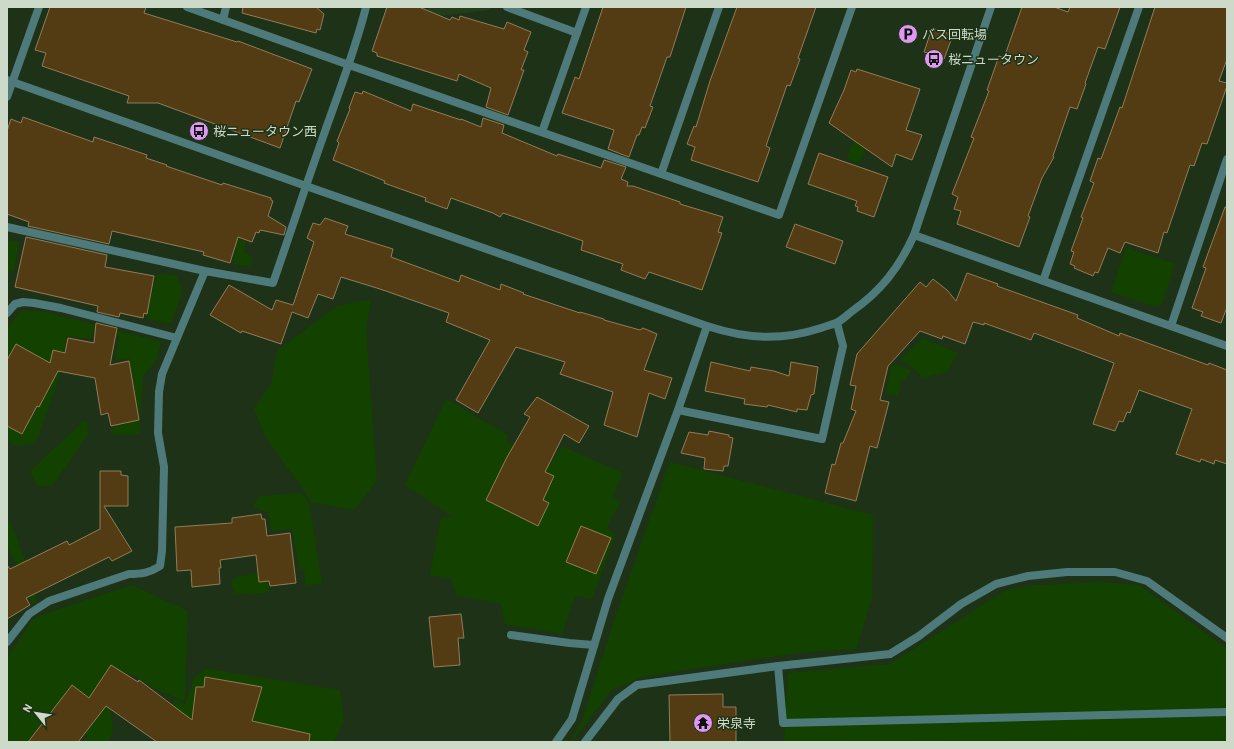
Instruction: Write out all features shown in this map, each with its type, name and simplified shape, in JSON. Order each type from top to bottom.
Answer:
[{"type":"street","points":[[7,97],[10,81],[39,7]]},
{"type":"street","points":[[187,7],[779,215],[852,7]]},
{"type":"street","points":[[223,20],[226,7]]},
{"type":"street","points":[[7,227],[205,271],[273,283],[349,65],[366,7]]},
{"type":"street","points":[[507,7],[577,33]]},
{"type":"street","points":[[542,132],[586,7]]},
{"type":"street","points":[[661,174],[719,7]]},
{"type":"street","points":[[10,81],[707,326],[740,335],[769,337],[789,336],[837,323],[860,306],[880,288],[893,273],[905,254],[914,235],[991,7]]},
{"type":"street","points":[[1044,281],[1139,7]]},
{"type":"street","points":[[1171,326],[1227,159]]},
{"type":"street","points":[[914,235],[1227,346]]},
{"type":"street","points":[[7,642],[29,614],[49,601],[129,574],[139,574],[151,571],[160,566],[162,551],[164,467],[158,433],[159,392],[162,374],[205,271]]},
{"type":"street","points":[[7,313],[15,304],[23,302],[34,303],[61,308],[177,338]]},
{"type":"street","points":[[678,410],[822,439],[843,346],[837,323]]},
{"type":"street","points":[[556,742],[572,719],[608,599],[678,410],[707,326]]},
{"type":"street","points":[[585,742],[618,699],[637,686],[778,666],[890,654],[919,636],[961,604],[996,584],[1028,576],[1067,572],[1115,572],[1147,581],[1227,638]]},
{"type":"street","points":[[511,635],[594,645]]},
{"type":"street","points":[[778,666],[782,723],[1227,712]]},
{"type":"shaded area","points":[[428,7],[490,7],[490,10],[430,17]]},
{"type":"green space","points":[[862,118],[874,122],[860,163],[847,159]]},
{"type":"green space","points":[[239,234],[238,239],[246,242],[243,252],[252,256],[250,266],[233,264],[236,246],[232,244]]},
{"type":"green space","points":[[7,240],[19,242],[14,272],[7,271],[9,260],[7,259]]},
{"type":"green space","points":[[1126,248],[1175,264],[1162,304],[1153,306],[1111,292]]},
{"type":"green space","points":[[157,274],[176,275],[183,290],[172,321],[167,324],[146,318]]},
{"type":"green space","points":[[371,299],[366,330],[377,481],[354,510],[310,502],[301,486],[266,438],[254,409],[271,383],[278,350],[337,306]]},
{"type":"green space","points":[[21,311],[40,311],[161,342],[157,359],[143,377],[140,420],[129,358],[115,360],[119,337],[92,332],[90,339],[67,336],[59,377],[37,440],[33,444],[16,446],[7,440],[7,426],[20,433],[48,378],[7,358],[7,330]]},
{"type":"green space","points":[[923,338],[958,353],[947,372],[922,378],[912,366],[900,360]]},
{"type":"green space","points":[[892,364],[911,370],[906,379],[901,380],[898,396],[886,394]]},
{"type":"green space","points":[[446,399],[508,435],[506,442],[551,464],[562,446],[623,473],[612,498],[621,501],[607,527],[615,535],[592,599],[575,596],[562,634],[505,624],[501,604],[456,595],[451,578],[430,575],[441,517],[453,517],[405,485]]},
{"type":"green space","points":[[86,419],[89,433],[52,486],[37,486],[30,471]]},
{"type":"green space","points":[[140,420],[139,434],[111,435],[111,428]]},
{"type":"green space","points":[[670,462],[873,515],[872,598],[856,649],[805,652],[642,677],[611,690],[572,742],[570,742],[582,721],[617,612]]},
{"type":"green space","points":[[302,493],[310,506],[322,584],[305,586],[304,569],[299,569],[292,529],[271,531],[268,512],[253,507],[260,496]]},
{"type":"green space","points":[[7,518],[14,529],[28,570],[23,573],[37,600],[33,604],[21,585],[26,580],[7,547]]},
{"type":"green space","points":[[265,572],[270,592],[252,594],[235,593],[231,583],[234,578]]},
{"type":"green space","points":[[1100,582],[1139,585],[1227,649],[1227,742],[784,742],[788,673],[890,664],[1006,590],[1036,585]]},
{"type":"green space","points":[[132,585],[188,611],[185,701],[159,691],[130,673],[117,696],[109,699],[113,729],[109,742],[84,742],[88,737],[84,734],[100,707],[72,685],[32,736],[39,742],[24,742],[21,739],[18,742],[7,742],[7,725],[10,723],[7,720],[7,658],[33,619]],"holes":[[[111,665],[128,675],[117,691],[105,675]]]},
{"type":"green space","points":[[208,669],[340,690],[344,720],[334,742],[167,742],[169,722],[174,699],[185,704],[195,676]],"holes":[[[205,677],[231,681],[222,735],[192,722],[196,687],[204,687]]]},
{"type":"building","points":[[50,7],[146,7],[144,13],[237,42],[238,41],[312,69],[299,102],[296,101],[280,148],[158,103],[127,103],[129,96],[42,66],[46,53],[35,50]]},
{"type":"building","points":[[243,7],[316,7],[324,14],[320,30],[317,29],[316,33],[242,13]]},
{"type":"building","points":[[387,7],[419,7],[450,20],[452,17],[459,20],[460,16],[504,29],[507,22],[531,32],[524,50],[528,52],[521,70],[524,70],[508,115],[486,107],[491,88],[459,74],[457,81],[377,56],[377,53],[372,51]]},
{"type":"building","points":[[603,7],[686,7],[670,57],[667,57],[650,106],[653,107],[645,128],[642,127],[639,135],[637,135],[629,157],[608,149],[614,130],[562,113],[575,77],[579,79]]},
{"type":"building","points":[[737,7],[816,7],[798,58],[800,59],[790,86],[787,85],[766,146],[770,148],[758,182],[691,160],[695,147],[687,144],[694,126],[696,127],[710,81]]},
{"type":"building","points":[[1022,7],[1054,7],[1068,12],[1070,7],[1120,7],[1105,49],[1098,47],[1077,109],[1070,107],[1053,156],[1054,157],[1042,178],[1028,216],[1030,217],[1019,247],[957,224],[961,211],[954,209],[958,197],[952,194],[974,138],[971,137],[989,91],[987,90],[999,56],[1004,58]]},
{"type":"building","points":[[1155,7],[1227,7],[1227,59],[1219,81],[1227,83],[1227,86],[1207,144],[1202,143],[1194,166],[1190,165],[1167,233],[1164,232],[1158,253],[1125,242],[1120,253],[1108,248],[1098,273],[1095,272],[1093,276],[1074,268],[1075,266],[1070,264],[1074,252],[1071,251],[1083,218],[1081,217],[1094,183],[1090,181],[1098,158],[1101,159],[1120,107],[1122,108]]},
{"type":"building","points":[[932,28],[953,35],[944,59],[924,52]]},
{"type":"building","points":[[857,69],[920,89],[906,130],[922,135],[912,160],[896,154],[892,167],[829,123],[844,90],[851,70],[856,72]]},
{"type":"building","points":[[363,91],[411,111],[413,104],[481,127],[483,118],[504,125],[502,133],[557,156],[558,154],[601,168],[604,160],[626,167],[621,179],[628,182],[627,186],[633,186],[680,202],[680,204],[723,217],[718,232],[722,233],[702,290],[649,272],[645,279],[621,270],[623,264],[581,250],[583,241],[503,213],[500,217],[451,198],[447,209],[425,201],[426,198],[384,183],[385,181],[333,160],[339,143],[337,141],[355,92],[362,94]]},
{"type":"building","points":[[23,117],[93,142],[94,137],[147,155],[146,158],[167,165],[166,166],[222,185],[223,183],[271,198],[273,201],[268,216],[286,227],[284,235],[260,230],[259,233],[256,232],[252,242],[238,237],[230,263],[203,255],[204,252],[112,231],[109,244],[28,226],[29,222],[7,214],[7,131],[11,119],[21,123]]},
{"type":"building","points":[[819,153],[888,177],[874,217],[857,211],[858,207],[855,206],[857,201],[808,184]]},
{"type":"building","points":[[1225,207],[1227,207],[1227,307],[1221,323],[1201,316],[1203,312],[1192,308],[1206,268],[1203,267]]},
{"type":"building","points":[[325,218],[348,226],[345,234],[393,249],[391,257],[459,282],[461,275],[500,290],[501,284],[524,293],[523,294],[580,313],[640,330],[643,328],[657,334],[644,370],[672,378],[665,399],[649,393],[637,437],[604,425],[613,392],[560,374],[565,362],[516,347],[478,413],[456,400],[490,340],[446,322],[449,313],[341,277],[333,299],[318,294],[308,318],[292,312],[281,344],[242,331],[241,333],[210,315],[229,285],[272,310],[276,300],[293,305],[314,242],[307,238],[313,223],[320,225]]},
{"type":"building","points":[[795,224],[843,241],[835,264],[786,247]]},
{"type":"building","points":[[26,237],[107,255],[105,267],[154,276],[147,314],[144,313],[143,318],[120,313],[119,317],[97,312],[98,306],[15,287]]},
{"type":"building","points":[[967,273],[998,284],[997,286],[1078,315],[1077,318],[1119,336],[1120,333],[1208,365],[1209,363],[1227,370],[1227,464],[1215,460],[1214,464],[1201,459],[1200,462],[1176,454],[1192,409],[1139,390],[1130,413],[1127,412],[1123,422],[1119,421],[1115,431],[1093,424],[1114,363],[1034,333],[1031,340],[984,323],[984,325],[973,322],[965,344],[943,336],[942,339],[920,331],[888,366],[880,400],[889,402],[877,448],[870,446],[856,501],[825,493],[832,464],[835,465],[841,443],[843,443],[856,411],[851,409],[856,386],[850,385],[857,354],[920,282],[926,287],[933,279],[947,290],[956,301]]},
{"type":"building","points":[[96,323],[117,328],[110,365],[129,361],[139,420],[111,426],[108,413],[101,415],[95,378],[58,371],[39,407],[37,406],[22,434],[7,426],[7,360],[16,344],[50,363],[53,350],[65,353],[68,338],[94,343]]},
{"type":"building","points":[[711,362],[750,371],[751,367],[774,371],[789,376],[791,362],[818,367],[814,394],[811,395],[807,410],[797,409],[797,412],[768,405],[767,407],[744,404],[745,399],[705,391]]},
{"type":"building","points":[[537,397],[589,426],[579,443],[564,434],[545,472],[554,476],[543,500],[549,503],[538,526],[486,500],[506,459],[530,417],[524,414]]},
{"type":"building","points":[[709,431],[729,435],[729,437],[733,438],[728,466],[724,466],[723,471],[704,469],[705,458],[681,453],[689,432],[708,435]]},
{"type":"building","points":[[100,471],[121,471],[121,475],[128,476],[128,506],[104,506],[132,551],[112,561],[109,557],[26,598],[30,605],[7,619],[7,565],[10,569],[67,541],[69,545],[100,529]]},
{"type":"building","points":[[261,514],[262,519],[265,519],[267,536],[290,533],[296,583],[270,586],[269,581],[259,582],[256,555],[220,560],[220,584],[192,587],[191,570],[177,571],[175,527],[232,523],[232,518]]},
{"type":"building","points":[[581,526],[611,538],[596,574],[566,562]]},
{"type":"building","points":[[461,614],[464,638],[458,638],[460,665],[434,667],[429,617]]},
{"type":"building","points":[[111,665],[138,682],[139,680],[192,720],[196,687],[204,687],[205,677],[262,687],[252,721],[310,734],[309,742],[157,742],[106,706],[78,742],[28,742],[72,685],[89,698]]},
{"type":"building","name":"栄泉寺","points":[[723,694],[723,707],[736,707],[736,742],[670,742],[669,695]]},
{"type":"place","name":"バス回転場","points":[[908,34]]},
{"type":"place","name":"桜ニュータウン","points":[[934,59]]},
{"type":"place","name":"桜ニュータウン西","points":[[199,131]]},
{"type":"place","name":"栄泉寺","points":[[703,723]]}]
